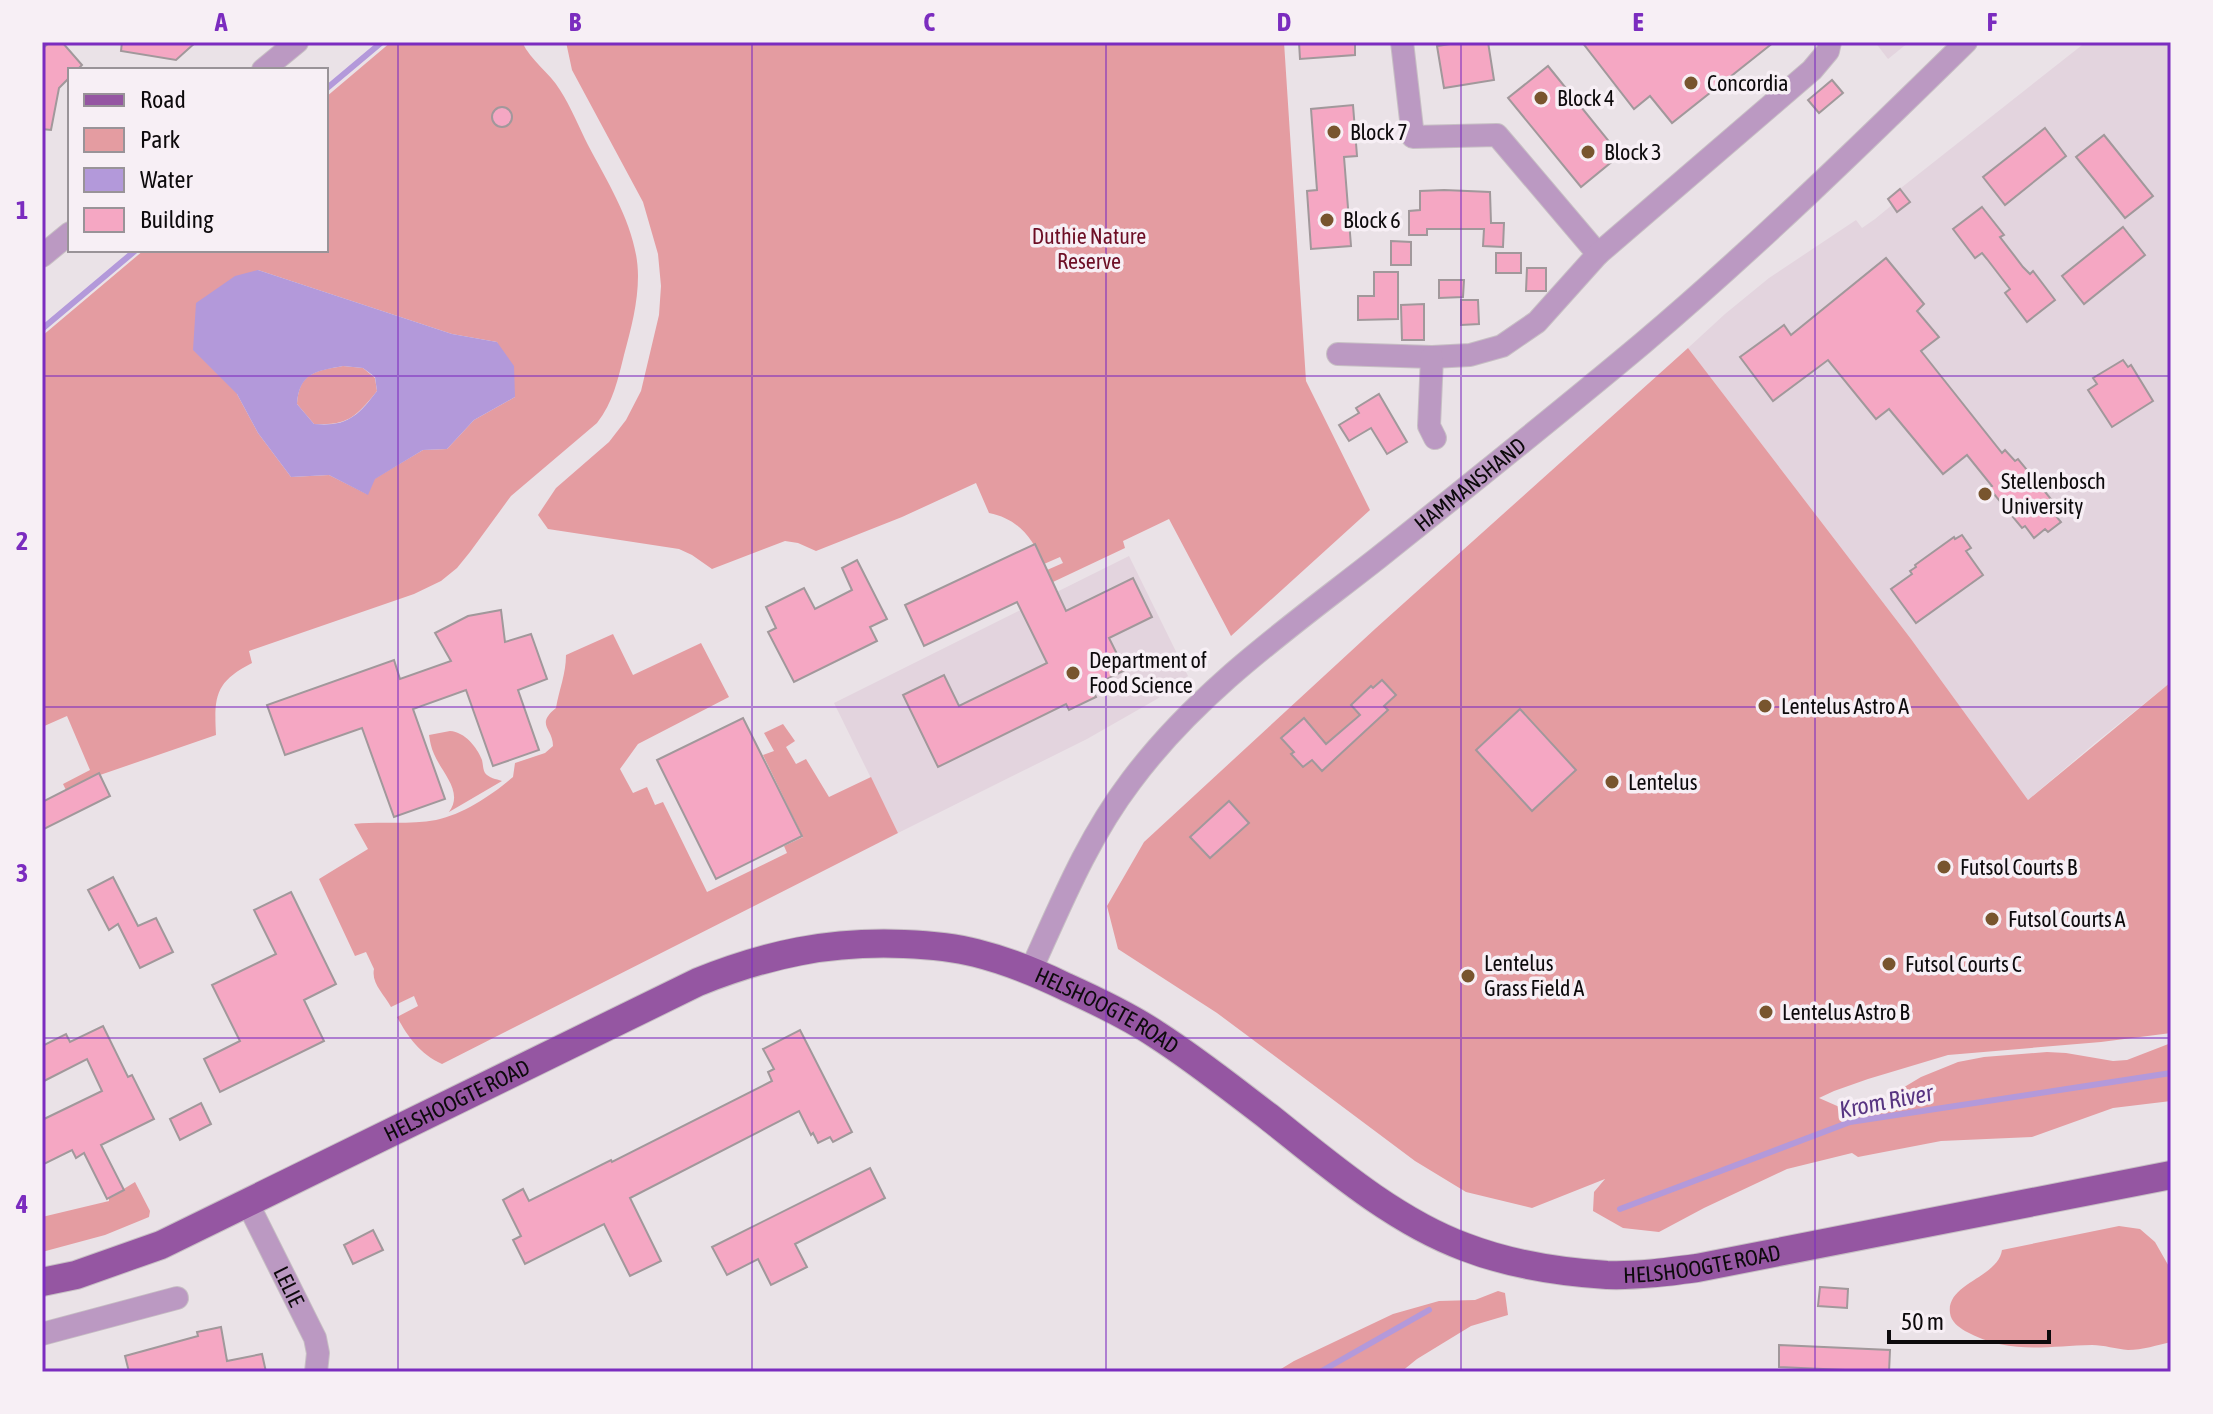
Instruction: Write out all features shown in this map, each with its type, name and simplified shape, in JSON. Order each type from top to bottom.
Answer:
[{"type":"main road","name":"HELSHOOGTE ROAD","points":[[42,1282],[76,1275],[161,1245],[698,982],[743,964],[835,945],[935,946],[974,952],[1031,970],[1155,1033],[1374,1196],[1427,1230],[1503,1259],[1564,1271],[1609,1275],[1697,1268],[2171,1175]]},
{"type":"street","points":[[265,68],[297,42]]},
{"type":"street","points":[[1402,42],[1413,137],[1497,135],[1598,254]]},
{"type":"street","points":[[1338,354],[1470,355],[1502,346],[1524,333],[1598,254],[1812,70],[1828,51],[1830,42]]},
{"type":"street","name":"HAMMANSHAND","points":[[1031,970],[1087,847],[1130,781],[1182,719],[1256,652],[1644,343],[1832,173],[1966,42]]},
{"type":"street","points":[[42,256],[68,235]]},
{"type":"street","points":[[1432,357],[1429,426],[1435,438]]},
{"type":"street","name":"LELIE","points":[[248,1204],[315,1338],[318,1353],[316,1372]]},
{"type":"street","points":[[42,1334],[177,1298]]},
{"type":"shaded area","points":[[1875,42],[1909,42],[1888,59]]},
{"type":"shaded area","name":"Stellenbosch University","points":[[2086,42],[2171,42],[2171,682],[2028,800],[1911,639],[1688,348],[1769,278],[1856,220],[1862,228],[1875,219],[1892,205],[1887,199]]},
{"type":"shaded area","points":[[1129,556],[1188,676],[1157,699],[1087,739],[898,833],[834,703]]},
{"type":"green space","points":[[391,42],[522,42],[568,103],[621,208],[637,259],[637,296],[632,326],[607,407],[597,423],[511,496],[457,568],[441,581],[414,594],[249,651],[252,663],[230,677],[219,692],[216,735],[99,774],[66,790],[63,784],[90,770],[67,716],[42,727],[42,336],[142,252],[328,252],[328,95]],"holes":[[[504,107],[509,110],[510,124],[500,127],[493,121],[495,110]],[[258,270],[452,334],[497,342],[515,397],[474,420],[447,449],[423,450],[374,479],[367,494],[329,475],[291,477],[258,433],[237,394]]]},
{"type":"green space","name":"Duthie Nature Reserve","points":[[566,42],[1284,42],[1306,381],[1370,510],[1231,636],[1169,519],[1123,541],[1125,548],[1053,582],[1047,570],[1063,563],[1060,557],[1044,564],[1023,531],[1009,520],[989,513],[976,483],[816,551],[785,541],[712,569],[679,549],[548,529],[538,515],[556,488],[609,442],[626,420],[641,391],[659,315],[661,286],[658,254],[643,202],[572,70]]},
{"type":"green space","name":"Lentelus","points":[[1688,348],[1911,639],[2028,800],[2171,682],[2171,1033],[1948,1055],[1868,1079],[1819,1098],[1844,1109],[1887,1104],[1901,1089],[1921,1077],[1958,1062],[2047,1052],[2127,1060],[2171,1043],[2171,1101],[2113,1108],[2032,1137],[1941,1141],[1858,1157],[1852,1153],[1787,1169],[1659,1232],[1623,1228],[1593,1211],[1594,1192],[1605,1179],[1532,1208],[1466,1192],[1415,1161],[1217,1013],[1118,949],[1107,906],[1144,842]]},
{"type":"green space","points":[[343,366],[363,368],[375,378],[377,391],[351,418],[314,424],[297,404],[301,385],[317,372]]},
{"type":"green space","points":[[613,634],[633,675],[701,643],[729,697],[638,744],[620,769],[633,793],[647,787],[655,805],[663,802],[707,892],[787,853],[784,846],[803,837],[763,755],[774,751],[764,733],[783,724],[795,741],[786,747],[796,764],[806,759],[829,797],[871,777],[898,833],[442,1064],[415,1044],[397,1017],[418,1006],[414,996],[391,1007],[376,984],[374,969],[366,952],[355,956],[319,879],[368,849],[354,824],[436,820],[457,813],[505,784],[513,777],[515,763],[545,753],[553,746],[546,723],[556,708],[566,655]]},
{"type":"green space","points":[[450,731],[470,741],[480,755],[485,773],[502,781],[449,812],[453,805],[453,790],[433,752],[429,735]]},
{"type":"green space","points":[[135,1182],[150,1211],[149,1217],[105,1235],[42,1252],[42,1217],[109,1201],[109,1198]]},
{"type":"green space","points":[[2119,1226],[2140,1229],[2155,1242],[2171,1270],[2171,1342],[2128,1350],[2092,1345],[2012,1346],[1981,1339],[1965,1331],[1952,1319],[1951,1303],[1956,1294],[1992,1267],[2002,1250]]},
{"type":"green space","points":[[1498,1291],[1505,1293],[1508,1315],[1471,1326],[1401,1372],[1276,1372],[1393,1314],[1439,1301],[1475,1300]]},
{"type":"water","points":[[258,270],[452,334],[497,342],[514,366],[515,397],[474,420],[447,449],[423,450],[375,479],[368,495],[329,475],[291,477],[258,433],[237,394],[193,350],[196,303],[235,276]],"holes":[[[343,366],[363,368],[375,377],[377,391],[351,418],[335,424],[314,424],[297,404],[301,386],[311,375]]]},
{"type":"building","points":[[50,42],[62,42],[82,65],[68,68],[68,79],[59,88],[51,130],[42,129],[42,49]]},
{"type":"building","points":[[122,42],[196,42],[176,60],[121,51]]},
{"type":"building","points":[[1299,42],[1355,42],[1355,55],[1300,59]]},
{"type":"building","points":[[1488,42],[1494,80],[1444,88],[1437,46]]},
{"type":"building","name":"Concordia","points":[[1582,42],[1774,42],[1672,123],[1650,96],[1634,109]]},
{"type":"building","points":[[1548,66],[1620,155],[1581,187],[1508,98]]},
{"type":"building","points":[[1832,80],[1843,93],[1819,113],[1808,100]]},
{"type":"building","points":[[1353,105],[1357,156],[1344,157],[1351,246],[1311,249],[1307,191],[1317,190],[1311,109]]},
{"type":"building","points":[[502,107],[509,110],[512,117],[509,124],[502,127],[495,124],[492,117],[495,110]]},
{"type":"building","points":[[2045,128],[2066,156],[2005,205],[1983,177]]},
{"type":"building","points":[[2104,135],[2153,196],[2125,218],[2076,157]]},
{"type":"building","points":[[1900,189],[1910,202],[1897,212],[1888,199]]},
{"type":"building","points":[[1420,191],[1490,192],[1491,223],[1504,223],[1503,247],[1483,246],[1484,229],[1427,229],[1427,235],[1409,235],[1409,211],[1420,210]]},
{"type":"building","points":[[1982,207],[2023,267],[2030,274],[2033,271],[2055,300],[2027,322],[2005,293],[2010,289],[1987,259],[1982,253],[1975,258],[1953,229]]},
{"type":"building","points":[[2123,227],[2145,255],[2084,304],[2062,276]]},
{"type":"building","points":[[1391,241],[1411,242],[1411,265],[1391,265]]},
{"type":"building","points":[[1496,253],[1521,253],[1521,273],[1496,273]]},
{"type":"building","points":[[1886,258],[1924,304],[1917,311],[1939,337],[1921,351],[2002,453],[2005,450],[2015,461],[2018,459],[2055,504],[2050,509],[2061,522],[2048,532],[2045,529],[2034,538],[2025,526],[2022,528],[1967,455],[1943,474],[1889,409],[1876,419],[1828,360],[1773,401],[1740,357],[1784,325],[1791,335]]},
{"type":"building","points":[[1527,268],[1546,268],[1546,291],[1526,291]]},
{"type":"building","points":[[1374,272],[1398,272],[1398,319],[1358,320],[1358,296],[1374,296]]},
{"type":"building","points":[[1439,280],[1464,280],[1463,297],[1439,298]]},
{"type":"building","points":[[1461,300],[1478,300],[1479,324],[1461,325]]},
{"type":"building","points":[[1424,304],[1424,340],[1402,340],[1401,305]]},
{"type":"building","points":[[2123,360],[2128,367],[2131,365],[2153,401],[2112,427],[2088,390],[2097,384],[2093,378]]},
{"type":"building","points":[[1379,394],[1407,442],[1387,454],[1371,428],[1349,441],[1339,425],[1359,413],[1356,408]]},
{"type":"building","points":[[1962,535],[1971,548],[1966,551],[1983,575],[1916,623],[1891,589],[1912,574],[1910,571],[1915,565],[1954,537]]},
{"type":"building","name":"Department of Food Science","points":[[1035,544],[1066,611],[1133,578],[1152,617],[1109,638],[1125,670],[1091,687],[1096,697],[1069,710],[1066,704],[938,767],[903,695],[944,675],[959,706],[1047,663],[1017,602],[924,646],[905,605]]},
{"type":"building","points":[[857,560],[887,619],[870,627],[877,641],[794,682],[768,632],[776,628],[766,607],[804,588],[815,609],[852,590],[842,568]]},
{"type":"building","points":[[501,610],[505,642],[531,634],[547,679],[518,690],[539,750],[493,766],[466,690],[413,709],[445,799],[394,817],[362,728],[285,755],[267,705],[394,660],[400,679],[451,661],[435,633],[468,616]]},
{"type":"building","points":[[1382,680],[1396,695],[1384,706],[1388,710],[1322,771],[1312,760],[1303,767],[1281,738],[1304,718],[1326,744],[1360,715],[1351,705]]},
{"type":"building","points":[[1520,709],[1576,770],[1532,811],[1476,750]]},
{"type":"building","points":[[743,718],[802,836],[716,879],[657,760]]},
{"type":"building","points":[[99,773],[110,796],[42,830],[42,802]]},
{"type":"building","points":[[1229,801],[1249,823],[1210,858],[1190,837]]},
{"type":"building","points":[[113,877],[138,926],[156,918],[173,952],[140,968],[118,924],[109,930],[88,890]]},
{"type":"building","points":[[291,892],[336,984],[304,1000],[324,1041],[220,1092],[204,1059],[240,1041],[212,985],[276,954],[254,910]]},
{"type":"building","points":[[103,1026],[128,1077],[132,1075],[154,1119],[101,1145],[124,1190],[107,1199],[84,1153],[76,1158],[72,1150],[42,1165],[42,1120],[102,1091],[87,1059],[42,1082],[42,1046],[66,1034],[70,1042]]},
{"type":"building","points":[[800,1030],[852,1132],[833,1142],[830,1137],[818,1143],[799,1111],[630,1198],[661,1261],[630,1276],[604,1224],[525,1264],[513,1240],[521,1236],[503,1200],[523,1189],[529,1201],[772,1081],[768,1072],[774,1069],[763,1049]]},
{"type":"building","points":[[201,1103],[211,1124],[180,1140],[170,1119]]},
{"type":"building","points":[[870,1168],[885,1198],[795,1244],[807,1267],[771,1285],[758,1259],[727,1275],[712,1247]]},
{"type":"building","points":[[373,1230],[383,1250],[353,1264],[344,1245]]},
{"type":"building","points":[[1820,1287],[1848,1289],[1847,1308],[1818,1306]]},
{"type":"building","points":[[221,1327],[227,1361],[262,1354],[266,1372],[129,1372],[125,1356]]},
{"type":"building","points":[[1779,1345],[1890,1350],[1889,1372],[1779,1367]]},
{"type":"waterway","points":[[328,87],[382,42]]},
{"type":"waterway","points":[[42,329],[134,252]]},
{"type":"waterway","name":"Krom River","points":[[1620,1209],[1850,1122],[2171,1073]]},
{"type":"waterway","name":"Krom River","points":[[1320,1372],[1429,1310]]},
{"type":"place","name":"Concordia","points":[[1691,83]]},
{"type":"place","name":"Block 4","points":[[1541,98]]},
{"type":"place","name":"Block 7","points":[[1334,132]]},
{"type":"place","name":"Block 3","points":[[1588,152]]},
{"type":"place","name":"Block 6","points":[[1327,220]]},
{"type":"place","name":"Stellenbosch University","points":[[1985,494]]},
{"type":"place","name":"Department of Food Science","points":[[1073,673]]},
{"type":"place","name":"Lentelus Astro A","points":[[1765,706]]},
{"type":"place","name":"Lentelus","points":[[1612,782]]},
{"type":"place","name":"Futsol Courts B","points":[[1944,867]]},
{"type":"place","name":"Futsol Courts A","points":[[1992,919]]},
{"type":"place","name":"Futsol Courts C","points":[[1889,964]]},
{"type":"place","name":"Lentelus Grass Field A","points":[[1468,976]]},
{"type":"place","name":"Lentelus Astro B","points":[[1766,1012]]}]
